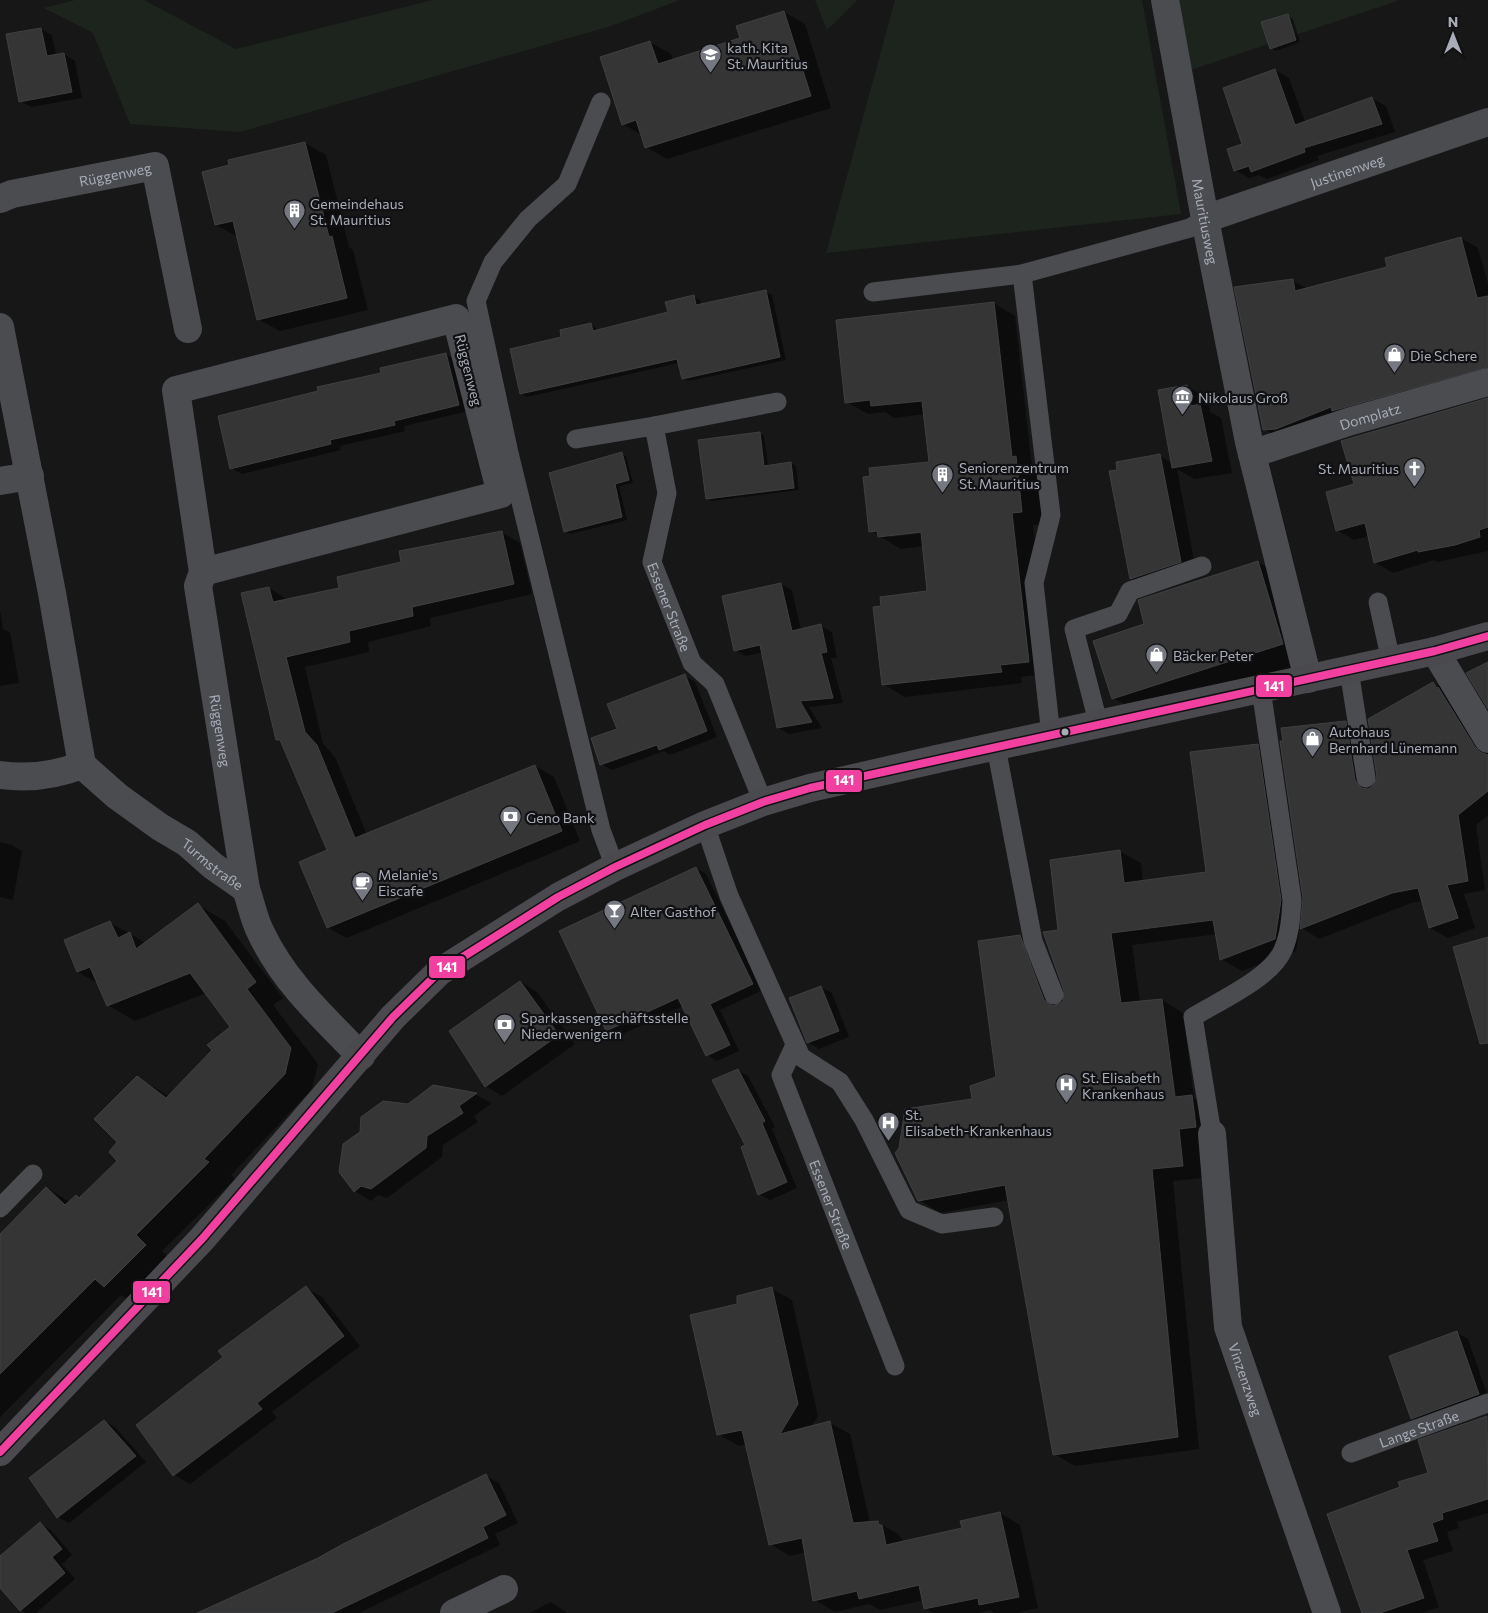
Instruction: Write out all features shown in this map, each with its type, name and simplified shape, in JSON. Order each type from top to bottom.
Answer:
[{"type":"street","name":"Mauritiusweg","points":[[1165,0],[1205,219],[1251,448]]},
{"type":"street","name":"Justinenweg","points":[[1205,219],[1488,122]]},
{"type":"street","name":"Rüggenweg","points":[[0,199],[12,194],[155,166],[188,329]]},
{"type":"street","name":"Rüggenweg","points":[[203,572],[501,494],[456,318],[176,390],[203,572],[198,586],[246,889]]},
{"type":"street","points":[[0,775],[34,777],[57,774],[82,765],[30,476],[1,337]]},
{"type":"street","name":"Domplatz","points":[[1251,448],[1488,382]]},
{"type":"street","points":[[1251,448],[1308,679]]},
{"type":"street","points":[[0,482],[30,476]]},
{"type":"street","points":[[0,1452],[202,1239],[393,1017],[439,972],[558,897],[615,867],[705,824],[763,802],[810,788],[1391,661],[1488,636]]},
{"type":"street","points":[[1435,651],[1488,739]]},
{"type":"street","name":"Turmstraße","points":[[82,765],[117,796],[187,844],[213,866],[246,889],[260,932],[278,965],[300,994],[360,1056]]},
{"type":"street","name":"Vinzenzweg","points":[[1212,1134],[1228,1328],[1328,1613]]},
{"type":"street","points":[[454,1613],[504,1589]]},
{"type":"lane","points":[[601,102],[567,184],[528,219],[493,262],[476,301],[509,453],[601,830],[615,867]]},
{"type":"lane","points":[[872,292],[1022,274],[1190,228],[1205,219]]},
{"type":"lane","points":[[1022,274],[1050,515],[1034,583],[1051,735]]},
{"type":"lane","points":[[576,439],[777,402]]},
{"type":"lane","name":"Essener Straße","points":[[654,426],[667,493],[652,562],[692,663],[715,684],[763,802]]},
{"type":"lane","points":[[1099,726],[1074,630],[1118,614],[1130,591],[1202,566]]},
{"type":"lane","points":[[1378,602],[1391,661]]},
{"type":"lane","points":[[1349,670],[1366,778]]},
{"type":"lane","points":[[1212,1134],[1193,1017],[1259,977],[1272,966],[1283,951],[1290,926],[1292,900],[1261,689]]},
{"type":"lane","points":[[996,747],[1034,941],[1054,995]]},
{"type":"lane","points":[[705,824],[729,896],[801,1057],[840,1082],[864,1120],[909,1210],[942,1224],[994,1218]]},
{"type":"lane","name":"Essener Straße","points":[[795,1045],[782,1075],[896,1366]]},
{"type":"lane","points":[[0,1208],[34,1174]]},
{"type":"lane","name":"Lange Straße","points":[[1351,1452],[1488,1403]]},
{"type":"shaded area","points":[[75,0],[144,0],[236,49],[433,0],[680,0],[611,26],[240,132],[130,124],[93,33],[44,8]]},
{"type":"shaded area","points":[[815,0],[857,0],[827,30]]},
{"type":"shaded area","points":[[895,0],[1142,0],[1181,214],[826,253]]},
{"type":"shaded area","points":[[1179,0],[1400,0],[1191,70]]},
{"type":"building","name":"kath. Kita St. Mauritius","points":[[784,11],[811,96],[645,148],[636,120],[622,125],[600,57],[650,41],[658,64],[740,38],[736,26]]},
{"type":"building","points":[[1288,14],[1296,40],[1270,49],[1261,22]]},
{"type":"building","points":[[41,28],[47,56],[64,53],[72,92],[19,102],[6,34]]},
{"type":"building","points":[[1275,69],[1295,125],[1372,97],[1382,124],[1304,148],[1305,152],[1251,172],[1249,166],[1234,171],[1227,149],[1242,144],[1223,88]]},
{"type":"building","name":"Gemeindehaus St. Mauritius","points":[[305,142],[329,237],[332,236],[347,298],[257,320],[233,221],[215,225],[202,172],[229,165],[228,160]]},
{"type":"building","points":[[1461,237],[1477,298],[1488,296],[1488,367],[1332,411],[1331,407],[1276,429],[1263,430],[1234,287],[1293,279],[1295,291],[1387,267],[1385,258]]},
{"type":"building","points":[[766,290],[780,357],[682,379],[677,359],[520,394],[510,349],[561,337],[560,330],[591,323],[593,331],[668,312],[665,302],[694,295],[696,305]]},
{"type":"building","name":"Seniorenzentrum St. Mauritius","points":[[994,302],[1012,457],[1016,456],[1022,512],[1012,513],[1029,662],[1000,665],[1002,672],[882,685],[873,607],[881,606],[880,597],[927,591],[921,532],[878,537],[877,531],[869,532],[863,477],[870,476],[869,468],[929,462],[922,401],[871,406],[870,400],[845,403],[836,320]]},
{"type":"building","points":[[446,353],[459,405],[394,421],[395,425],[330,440],[331,444],[230,469],[218,416],[318,391],[317,387],[381,373],[380,368]]},
{"type":"building","name":"Nikolaus Groß","points":[[1187,385],[1191,406],[1200,404],[1212,461],[1172,468],[1158,390]]},
{"type":"building","name":"St. Mauritius","points":[[1488,398],[1488,527],[1479,530],[1480,537],[1455,545],[1418,552],[1418,550],[1374,563],[1365,523],[1336,531],[1326,492],[1354,484],[1341,441]]},
{"type":"building","points":[[760,432],[764,466],[791,462],[794,488],[706,499],[698,440]]},
{"type":"building","points":[[622,452],[629,480],[615,484],[622,517],[564,532],[549,473]]},
{"type":"building","points":[[1160,454],[1181,562],[1130,579],[1109,471],[1117,470],[1116,462]]},
{"type":"building","points":[[502,531],[514,584],[412,607],[413,616],[349,631],[350,642],[286,657],[305,732],[317,745],[355,838],[535,765],[562,831],[327,928],[299,862],[327,850],[280,740],[276,740],[241,593],[269,587],[273,602],[339,588],[337,577],[401,562],[399,551]]},
{"type":"building","points":[[1258,561],[1283,644],[1112,699],[1093,641],[1144,624],[1138,600]]},
{"type":"building","points":[[781,583],[792,631],[821,624],[827,652],[821,653],[833,698],[800,701],[812,722],[777,728],[760,645],[734,651],[722,596]]},
{"type":"building","points":[[1488,662],[1488,709],[1466,673]]},
{"type":"building","points":[[685,674],[707,731],[659,750],[657,745],[600,765],[591,738],[617,729],[607,704]]},
{"type":"building","points":[[1433,682],[1475,747],[1480,752],[1488,755],[1488,791],[1458,815],[1468,881],[1447,885],[1458,918],[1429,928],[1418,888],[1392,893],[1300,929],[1303,899],[1280,741],[1283,741],[1281,728],[1346,721],[1355,780],[1362,788],[1368,789],[1373,786],[1377,777],[1368,719]]},
{"type":"building","name":"St. Elisabeth Krankenhaus","points":[[1258,744],[1281,900],[1275,939],[1220,960],[1213,920],[1111,933],[1121,1003],[1162,999],[1175,1097],[1192,1095],[1196,1127],[1179,1129],[1183,1166],[1152,1169],[1178,1437],[1053,1455],[1005,1185],[918,1201],[895,1153],[899,1148],[905,1109],[972,1099],[970,1086],[996,1077],[978,941],[1020,935],[1044,1000],[1053,1006],[1063,1002],[1064,991],[1043,932],[1058,930],[1050,860],[1120,850],[1124,883],[1206,872],[1190,752]]},
{"type":"building","points":[[696,867],[753,984],[710,1004],[730,1045],[706,1056],[678,998],[606,1031],[559,931]]},
{"type":"building","points":[[198,903],[256,982],[247,989],[291,1048],[285,1074],[204,1159],[209,1162],[136,1235],[146,1245],[104,1287],[95,1279],[0,1374],[0,1234],[46,1187],[65,1205],[76,1195],[79,1198],[117,1161],[109,1152],[117,1142],[94,1119],[137,1076],[166,1098],[212,1050],[207,1045],[230,1027],[190,973],[107,1006],[90,967],[77,972],[64,940],[110,921],[118,938],[130,932],[136,949]]},
{"type":"building","points":[[1488,937],[1488,1043],[1480,1044],[1453,947]]},
{"type":"building","points":[[520,981],[559,1035],[485,1087],[449,1031]]},
{"type":"building","points":[[821,986],[839,1031],[807,1043],[789,998]]},
{"type":"building","points":[[738,1069],[765,1121],[762,1123],[787,1182],[758,1195],[741,1147],[745,1145],[712,1080]]},
{"type":"building","points":[[433,1085],[477,1093],[459,1106],[463,1113],[427,1136],[426,1148],[371,1189],[361,1186],[354,1192],[339,1172],[343,1144],[360,1132],[361,1117],[383,1101],[408,1104]]},
{"type":"building","points":[[306,1286],[344,1336],[257,1403],[262,1409],[173,1476],[136,1425],[223,1357],[218,1351]]},
{"type":"building","points":[[772,1287],[798,1404],[780,1434],[830,1421],[853,1523],[878,1521],[879,1525],[882,1525],[886,1545],[962,1528],[960,1521],[1000,1512],[1019,1597],[979,1605],[978,1598],[924,1609],[919,1585],[859,1599],[857,1591],[813,1601],[802,1538],[769,1545],[742,1430],[717,1435],[690,1315],[737,1304],[737,1296]]},
{"type":"building","points":[[1457,1331],[1479,1394],[1411,1419],[1389,1356]]},
{"type":"building","points":[[1487,1416],[1488,1499],[1442,1513],[1443,1519],[1432,1523],[1438,1541],[1407,1550],[1424,1598],[1380,1613],[1362,1613],[1327,1514],[1400,1487],[1398,1482],[1428,1473],[1418,1440]]},
{"type":"building","points":[[104,1420],[136,1456],[57,1518],[29,1478]]},
{"type":"building","points":[[486,1474],[506,1515],[483,1527],[488,1538],[439,1562],[332,1613],[197,1613],[318,1558]]},
{"type":"building","points":[[40,1522],[62,1549],[52,1557],[65,1573],[20,1611],[0,1588],[0,1556]]},
{"type":"transit line","name":"141","points":[[0,1452],[202,1239],[393,1017],[439,972],[558,897],[615,867],[705,825],[763,802],[810,788],[1435,651],[1488,636]]},
{"type":"place","name":"kath. Kita St. Mauritius","points":[[711,74]]},
{"type":"place","name":"Gemeindehaus St. Mauritius","points":[[294,230]]},
{"type":"place","name":"Die Schere","points":[[1394,374]]},
{"type":"place","name":"Nikolaus Groß","points":[[1182,416]]},
{"type":"place","name":"St. Mauritius","points":[[1415,487]]},
{"type":"place","name":"Seniorenzentrum St. Mauritius","points":[[943,494]]},
{"type":"place","name":"Bäcker Peter","points":[[1157,674]]},
{"type":"place","name":"Autohaus Bernhard Lünemann","points":[[1313,758]]},
{"type":"place","name":"Geno Bank","points":[[510,836]]},
{"type":"place","name":"Melanie's Eiscafe","points":[[362,901]]},
{"type":"place","name":"Alter Gasthof","points":[[614,930]]},
{"type":"place","name":"Sparkassengeschäftsstelle Niederwenigern","points":[[505,1044]]},
{"type":"place","name":"St. Elisabeth Krankenhaus","points":[[1066,1104]]},
{"type":"place","name":"St. Elisabeth-Krankenhaus","points":[[889,1141]]}]
